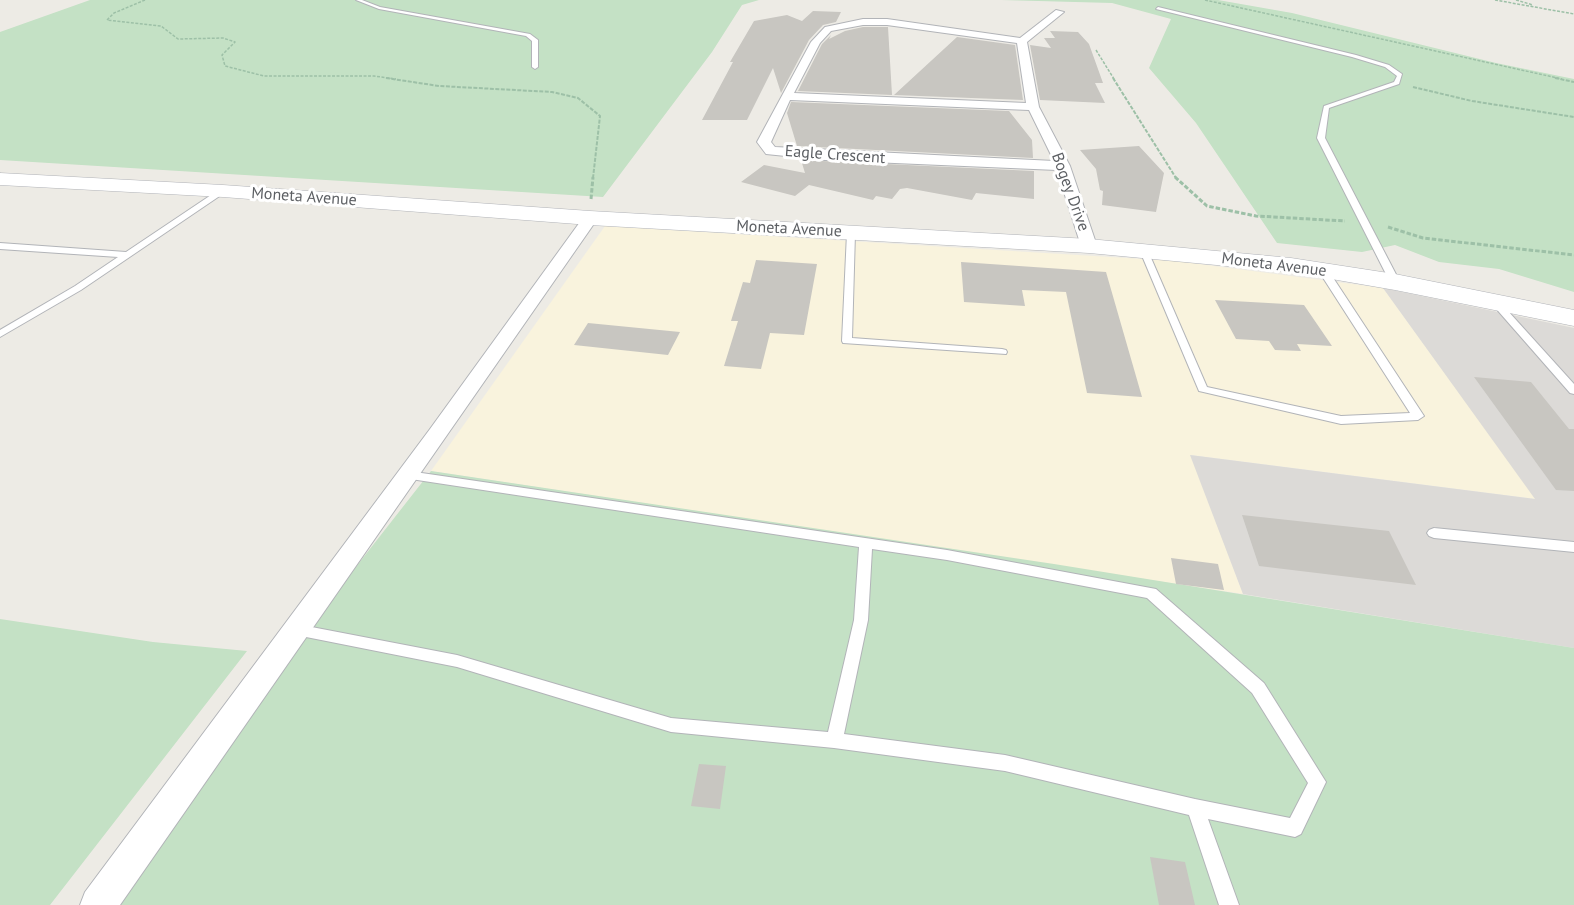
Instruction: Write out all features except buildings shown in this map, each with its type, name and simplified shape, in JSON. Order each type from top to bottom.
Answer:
[{"type":"street","points":[[1033,107],[786,96],[816,42],[828,29],[839,25],[887,22],[1022,41],[1059,12]]},
{"type":"street","name":"Bogey Drive","points":[[1022,41],[1033,107],[1063,166],[1089,246]]},
{"type":"street","name":"Eagle Crescent","points":[[786,96],[765,142],[771,151],[825,156],[1063,166]]},
{"type":"street","name":"Moneta Avenue","points":[[0,179],[223,191],[590,218],[1089,246],[1323,270],[1574,318]]},
{"type":"street","points":[[98,905],[590,218]]},
{"type":"lane","points":[[358,0],[379,9],[528,35],[535,40],[535,67]]},
{"type":"lane","points":[[1158,8],[1388,66],[1400,75],[1398,83],[1326,107],[1321,138],[1395,282]]},
{"type":"lane","points":[[0,334],[127,255],[223,191]]},
{"type":"lane","points":[[851,232],[847,341],[1002,352]]},
{"type":"lane","points":[[0,246],[127,255]]},
{"type":"lane","points":[[1144,251],[1203,389],[1341,420],[1418,416],[1323,270]]},
{"type":"lane","points":[[1495,302],[1574,392]]},
{"type":"lane","points":[[296,630],[457,661],[671,724],[834,740],[1005,763],[1195,808],[1294,828],[1317,782],[1258,688],[1151,593],[947,555],[408,475]]},
{"type":"lane","points":[[1434,533],[1574,547]]},
{"type":"lane","points":[[834,740],[861,620],[866,543]]},
{"type":"lane","points":[[1195,808],[1229,905]]},
{"type":"path","points":[[145,0],[114,13],[107,20],[161,26],[178,39],[223,38],[236,42],[222,55],[225,66],[264,76],[374,76],[439,86],[552,92],[578,98],[600,116],[590,218]]},
{"type":"path","points":[[1205,0],[1574,82]]},
{"type":"path","points":[[1495,0],[1574,14]]},
{"type":"path","points":[[1516,0],[1554,11]]},
{"type":"path","points":[[1096,50],[1179,181],[1207,206],[1256,216],[1364,222],[1423,237],[1574,255]]},
{"type":"path","points":[[1398,83],[1472,101],[1574,117]]},
{"type":"shaded area","points":[[605,226],[1176,261],[1383,288],[1536,499],[1191,455],[1243,594],[431,471]]},
{"type":"shaded area","points":[[1383,288],[1574,328],[1574,648],[1243,594],[1190,455],[1535,499]]},
{"type":"green space","points":[[90,0],[759,0],[742,5],[712,52],[603,197],[0,160],[0,32]]},
{"type":"green space","points":[[1001,0],[1218,0],[1292,13],[1496,63],[1574,79],[1574,292],[1499,269],[1439,262],[1395,245],[1362,252],[1277,243],[1196,123],[1149,68],[1171,19],[1112,3]]},
{"type":"green space","points":[[431,471],[1054,564],[1574,648],[1574,905],[91,905]]},
{"type":"green space","points":[[0,619],[153,642],[247,651],[50,905],[0,905]]}]
